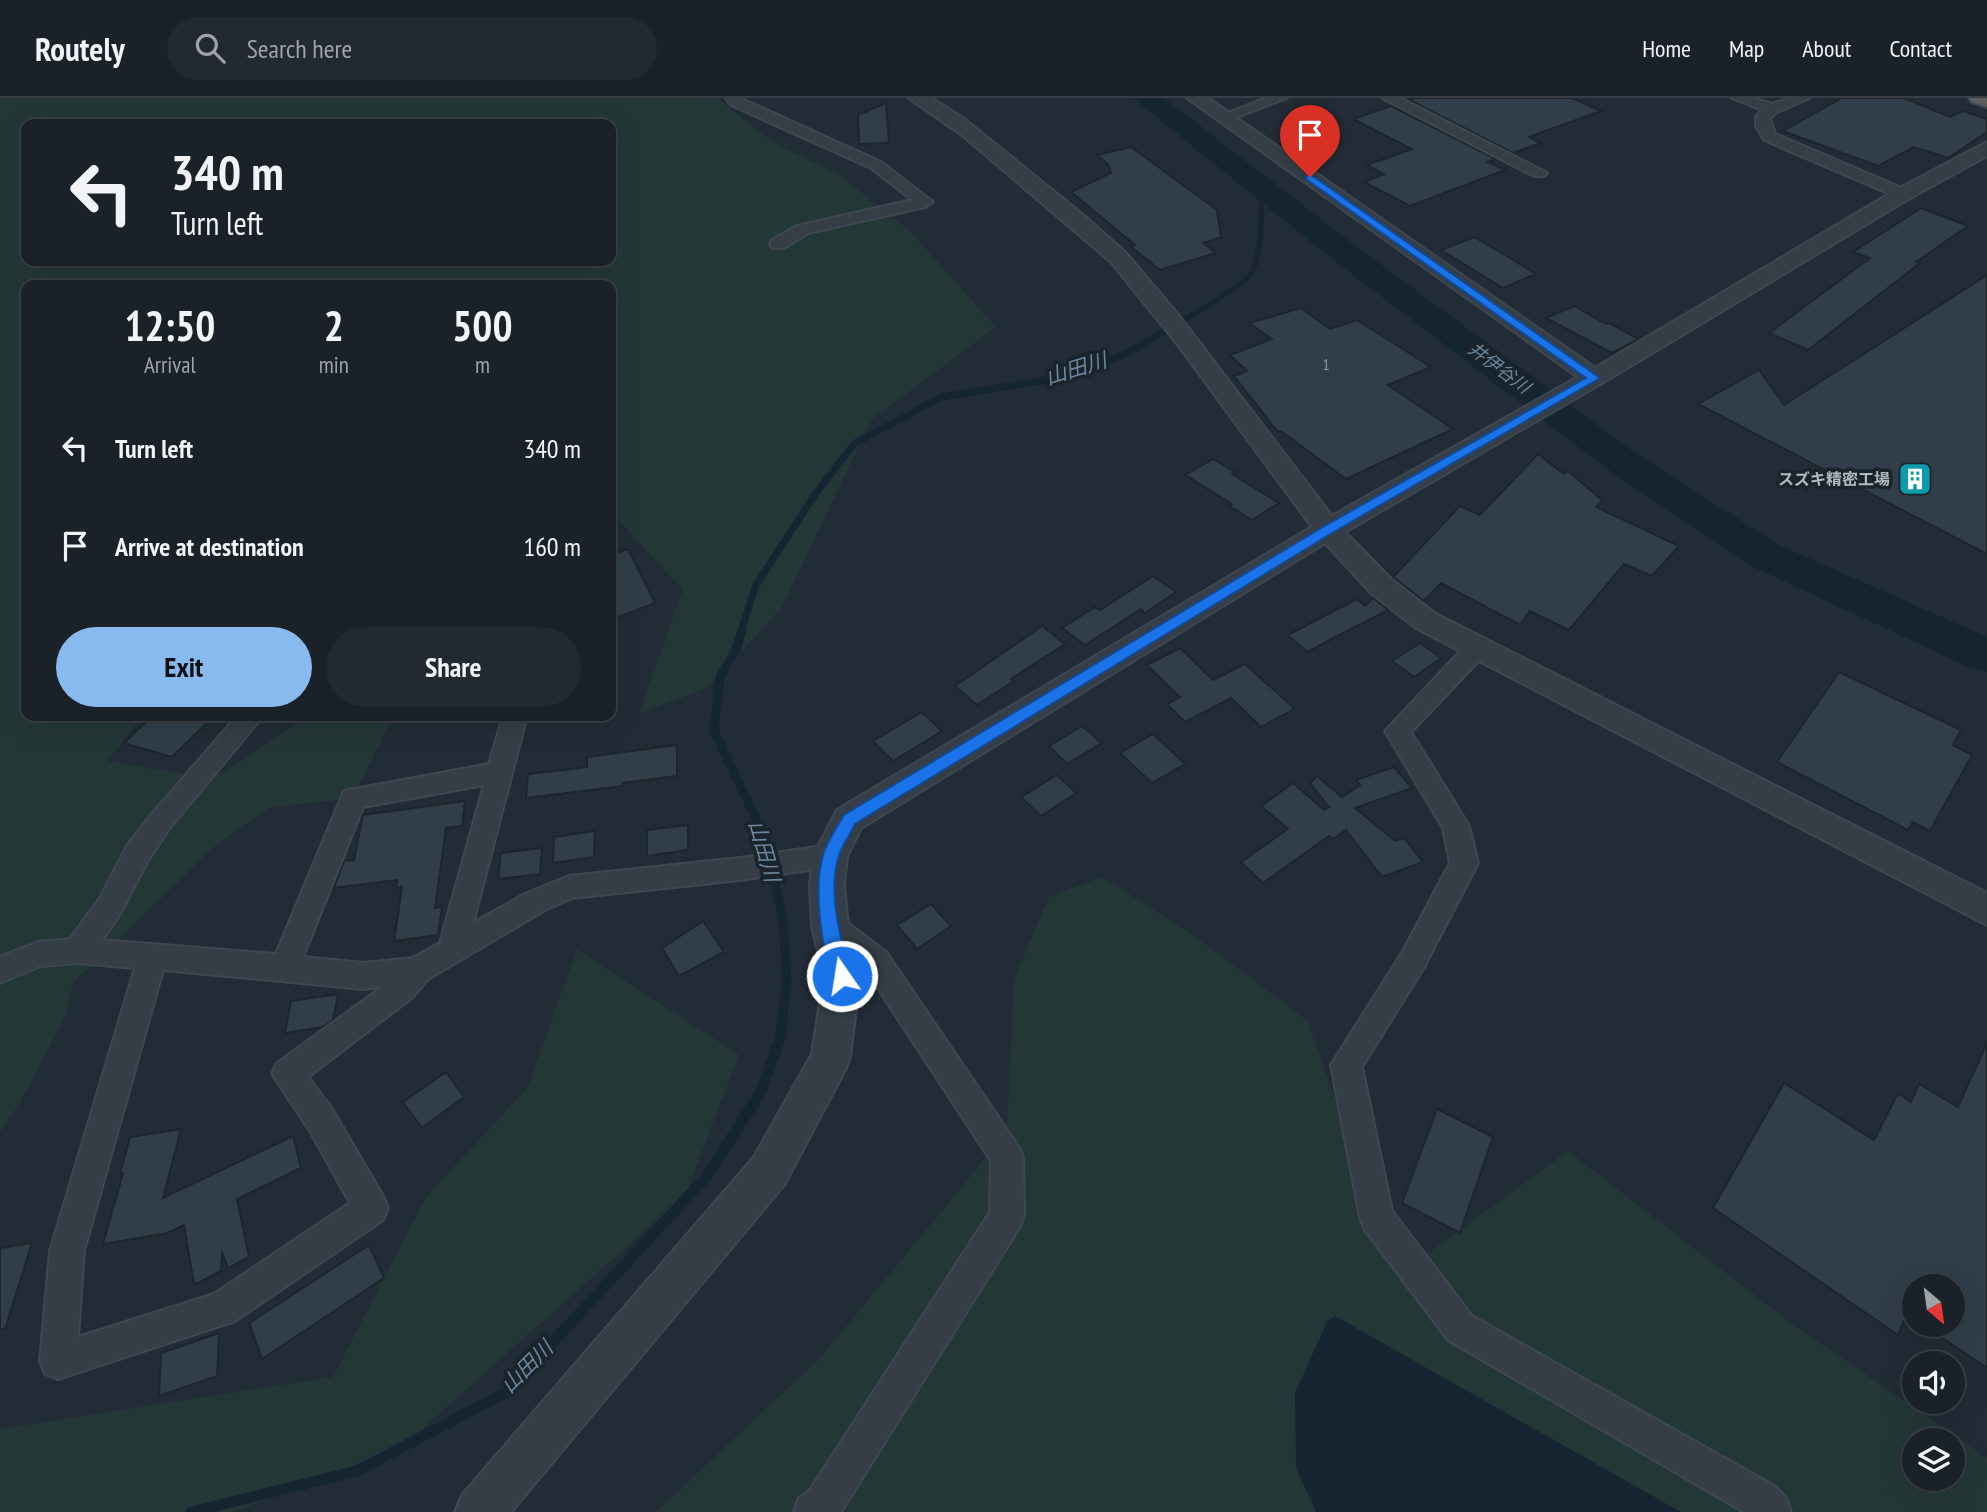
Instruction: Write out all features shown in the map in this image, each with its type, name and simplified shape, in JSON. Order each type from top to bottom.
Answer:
[{"type":"highway","points":[[1979,98],[1987,101]]},
{"type":"street","points":[[733,98],[736,102],[876,165],[925,202],[803,229],[778,244]]},
{"type":"street","points":[[918,98],[952,116],[1091,233],[1129,270],[1183,337],[1328,530],[1362,571],[1394,600],[1426,621],[1477,648],[1987,911]]},
{"type":"street","points":[[1196,98],[1585,383]]},
{"type":"street","points":[[1224,117],[1280,98]]},
{"type":"street","points":[[1389,98],[1539,173]]},
{"type":"street","points":[[1739,98],[1772,109]]},
{"type":"street","points":[[1803,98],[1772,109],[1763,117],[1763,126],[1769,137],[1903,194]]},
{"type":"street","points":[[153,956],[67,1251],[58,1361],[223,1310],[371,1208],[321,1120],[287,1074],[403,988],[418,970],[535,902],[569,887],[819,858],[849,820],[1328,530],[1524,419],[1903,194],[1987,148]]},
{"type":"street","points":[[1477,648],[1397,731],[1456,826],[1464,863],[1413,960],[1346,1065],[1377,1217],[1460,1328],[1762,1501],[1772,1512]]},
{"type":"street","points":[[78,951],[110,906],[137,854],[160,822],[247,721]]},
{"type":"street","points":[[452,950],[514,721]]},
{"type":"street","points":[[285,967],[353,798],[500,772]]},
{"type":"street","points":[[479,1512],[769,1171],[831,1058],[842,976],[830,926],[827,885],[819,858]]},
{"type":"street","points":[[813,1512],[824,1504],[1007,1216],[1007,1157],[876,961],[830,926]]},
{"type":"street","points":[[0,970],[38,954],[78,951],[364,976],[418,970]]},
{"type":"shaded area","points":[[0,98],[717,98],[773,142],[838,174],[910,231],[996,327],[872,419],[781,609],[707,688],[639,714],[683,589],[616,518],[616,280],[21,280],[21,721],[139,721],[107,761],[207,778],[226,771],[300,721],[391,721],[353,798],[272,807],[216,845],[73,983],[65,1017],[21,1101],[0,1132]]},
{"type":"shaded area","points":[[1102,877],[1192,934],[1307,1020],[1397,1276],[1568,1151],[1787,1320],[1902,1399],[1902,1414],[1923,1414],[1944,1428],[1902,1428],[1902,1491],[1965,1491],[1965,1443],[1987,1458],[1987,1512],[656,1512],[820,1358],[1007,1132],[1014,979],[1049,897]]},
{"type":"shaded area","points":[[577,949],[739,1055],[686,1194],[402,1447],[233,1512],[0,1512],[0,1429],[333,1377],[426,1197],[528,1087]]},
{"type":"water","points":[[1335,1316],[1681,1512],[1316,1512],[1296,1468],[1295,1393],[1327,1322]]},
{"type":"building","points":[[1572,98],[1601,111],[1529,137],[1541,143],[1513,153],[1409,100]]},
{"type":"building","points":[[1842,98],[1904,98],[1950,117],[1963,111],[1987,119],[1987,132],[1948,158],[1914,147],[1878,166],[1783,131]]},
{"type":"building","points":[[886,103],[889,143],[859,144],[858,115]]},
{"type":"building","points":[[1391,106],[1496,159],[1488,162],[1505,170],[1410,206],[1364,182],[1384,174],[1367,165],[1412,149],[1353,119]]},
{"type":"building","points":[[1131,147],[1217,210],[1221,237],[1203,243],[1216,253],[1160,270],[1130,246],[1135,245],[1071,192],[1111,173],[1108,164],[1097,155]]},
{"type":"building","points":[[1921,208],[1968,226],[1916,262],[1920,263],[1808,350],[1769,333],[1870,258],[1853,252]]},
{"type":"building","points":[[1474,237],[1536,274],[1503,288],[1441,250]]},
{"type":"building","name":"スズキ精密工場","points":[[1987,275],[1987,554],[1698,404],[1759,370],[1784,405]]},
{"type":"building","points":[[1574,306],[1639,339],[1612,353],[1546,318]]},
{"type":"building","points":[[1301,308],[1330,329],[1357,320],[1431,367],[1388,385],[1453,429],[1346,479],[1281,431],[1278,432],[1234,376],[1247,371],[1230,355],[1272,339],[1249,323]]},
{"type":"building","points":[[1538,454],[1564,474],[1568,471],[1602,500],[1596,507],[1679,546],[1652,576],[1624,564],[1569,630],[1530,611],[1520,625],[1441,583],[1424,601],[1393,577],[1460,506],[1480,515]]},
{"type":"building","points":[[1213,459],[1279,503],[1252,520],[1229,506],[1232,504],[1185,475]]},
{"type":"building","points":[[628,549],[655,603],[616,618],[616,553]]},
{"type":"building","points":[[1153,576],[1176,592],[1145,613],[1141,609],[1085,645],[1062,628],[1095,607],[1100,610]]},
{"type":"building","points":[[1373,598],[1388,610],[1307,652],[1288,635],[1357,599],[1365,606]]},
{"type":"building","points":[[1042,626],[1065,644],[1011,679],[1014,681],[977,705],[955,686]]},
{"type":"building","points":[[1420,643],[1441,658],[1414,677],[1392,661]]},
{"type":"building","points":[[1180,648],[1213,680],[1245,664],[1295,709],[1261,727],[1231,698],[1185,722],[1167,704],[1180,697],[1147,665]]},
{"type":"building","points":[[1839,672],[1961,730],[1953,745],[1972,755],[1930,831],[1913,822],[1908,830],[1777,762]]},
{"type":"building","points":[[922,712],[942,731],[893,761],[873,741]]},
{"type":"building","points":[[147,721],[209,721],[172,757],[124,743]]},
{"type":"building","points":[[1082,726],[1102,743],[1067,764],[1049,746]]},
{"type":"building","points":[[1153,734],[1185,764],[1152,783],[1120,753]]},
{"type":"building","points":[[677,745],[677,776],[623,783],[623,786],[526,798],[528,774],[587,767],[587,757]]},
{"type":"building","points":[[1394,767],[1412,788],[1355,808],[1395,841],[1404,838],[1423,862],[1382,877],[1346,830],[1333,839],[1329,836],[1263,883],[1241,862],[1288,829],[1261,806],[1293,783],[1324,810],[1329,807],[1310,783],[1317,776],[1342,797],[1360,785],[1356,780]]},
{"type":"building","points":[[1057,775],[1076,793],[1041,816],[1021,797]]},
{"type":"building","points":[[465,801],[462,826],[446,828],[435,908],[442,907],[438,935],[394,941],[402,887],[396,888],[397,880],[334,888],[344,861],[354,860],[363,815]]},
{"type":"building","points":[[688,825],[688,850],[647,856],[647,830]]},
{"type":"building","points":[[595,831],[594,857],[553,863],[554,837]]},
{"type":"building","points":[[542,848],[540,874],[498,879],[501,853]]},
{"type":"building","points":[[931,904],[951,926],[917,949],[897,925]]},
{"type":"building","points":[[703,921],[724,952],[679,976],[662,948]]},
{"type":"building","points":[[338,994],[333,1020],[323,1027],[285,1033],[291,1001]]},
{"type":"building","points":[[1987,1043],[1987,1368],[1941,1337],[1965,1337],[1965,1274],[1902,1274],[1902,1326],[1898,1335],[1713,1208],[1784,1083],[1874,1140],[1898,1093],[1911,1102],[1919,1084],[1958,1107]]},
{"type":"building","points":[[446,1072],[464,1097],[422,1128],[403,1102]]},
{"type":"building","points":[[1437,1109],[1493,1137],[1460,1233],[1402,1203]]},
{"type":"building","points":[[181,1129],[163,1198],[293,1136],[301,1168],[237,1199],[249,1257],[228,1268],[222,1252],[221,1271],[194,1285],[184,1225],[168,1233],[103,1244],[130,1137]]},
{"type":"building","points":[[32,1243],[5,1329],[0,1329],[0,1248]]},
{"type":"building","points":[[369,1245],[384,1278],[262,1359],[249,1323]]},
{"type":"building","points":[[219,1333],[217,1376],[159,1396],[161,1353]]},
{"type":"waterway","name":"井伊谷川","points":[[1147,98],[1333,244],[1617,458],[1762,554],[1987,656]]},
{"type":"waterway","name":"山田川","points":[[1162,332],[1226,294],[1253,270],[1260,240],[1262,188]]},
{"type":"waterway","name":"山田川","points":[[741,632],[756,585],[816,493],[855,443],[942,397],[1065,377],[1127,353],[1165,331]]},
{"type":"waterway","name":"山田川","points":[[742,631],[736,650],[720,677],[714,731],[754,814],[773,873],[783,921],[787,983],[782,1018]]},
{"type":"waterway","name":"山田川","points":[[191,1512],[357,1471],[507,1392],[705,1178],[761,1092],[780,1037],[783,1016]]},
{"type":"place","name":"スズキ精密工場","points":[[1915,479]]},
{"type":"route","points":[[842,976],[830,926],[827,885],[830,856],[849,820],[1328,530],[1594,378],[1310,177]]}]
